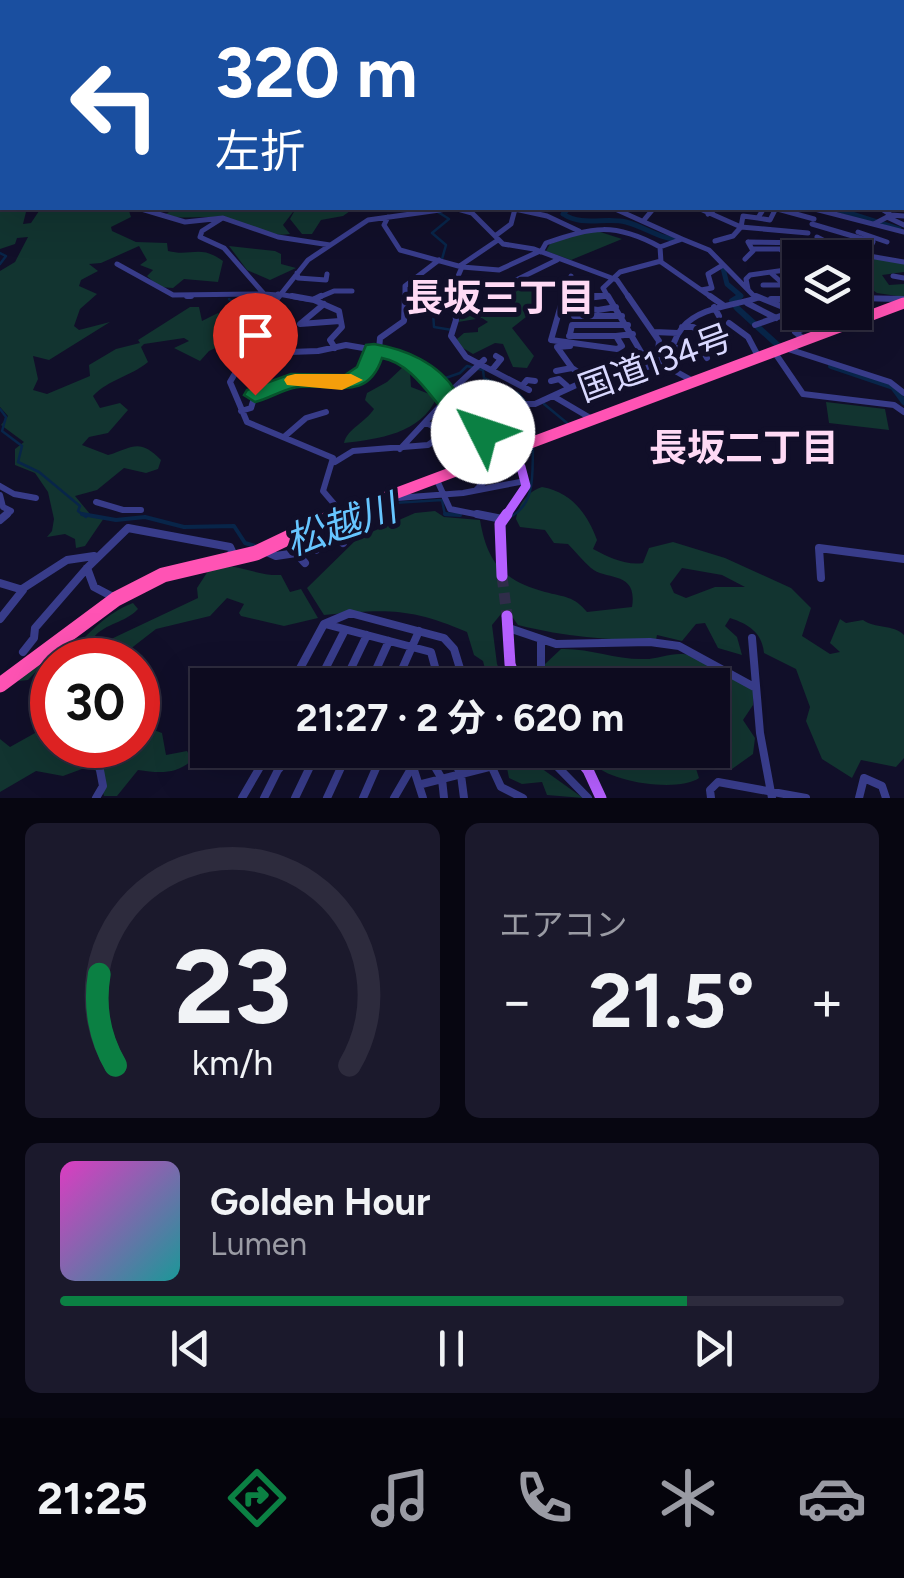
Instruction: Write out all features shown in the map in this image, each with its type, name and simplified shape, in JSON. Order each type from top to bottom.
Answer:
[{"type":"highway","name":"国道134号","points":[[64,638],[116,599],[163,575],[235,560],[315,531],[342,513],[371,501],[904,301]]},
{"type":"highway","name":"国道134号","points":[[0,685],[30,663]]},
{"type":"main road","points":[[502,576],[498,540],[505,516],[524,491],[526,481],[521,466],[507,451]]},
{"type":"main road","points":[[507,622],[511,668]]},
{"type":"main road","points":[[586,768],[600,798]]},
{"type":"street","points":[[145,210],[184,222],[224,218],[278,237],[330,245]]},
{"type":"street","points":[[262,354],[267,314],[277,295],[297,272],[330,245],[364,222],[444,210]]},
{"type":"street","points":[[465,210],[496,238],[611,277],[620,284],[659,341],[658,361]]},
{"type":"street","points":[[516,210],[511,224],[486,250],[472,253],[461,266],[452,290],[456,320],[451,336],[466,357],[526,388],[527,380],[535,381]]},
{"type":"street","points":[[522,210],[580,231]]},
{"type":"street","points":[[619,210],[709,250],[748,290],[782,307]]},
{"type":"street","points":[[643,220],[652,210]]},
{"type":"street","points":[[701,210],[741,226],[808,234],[860,255],[904,262]]},
{"type":"street","points":[[708,214],[714,210]]},
{"type":"street","points":[[758,218],[763,210]]},
{"type":"street","points":[[715,241],[736,236],[744,216],[770,220],[774,210]]},
{"type":"street","points":[[781,210],[887,242]]},
{"type":"street","points":[[808,234],[820,210],[904,229]]},
{"type":"street","points":[[885,212],[904,216]]},
{"type":"street","points":[[855,234],[885,212]]},
{"type":"street","points":[[885,212],[904,229]]},
{"type":"street","points":[[388,216],[385,226],[397,248],[461,266],[499,270],[540,252],[546,243],[596,227],[640,236],[660,247],[682,239]]},
{"type":"street","points":[[224,218],[200,237],[230,254],[264,294]]},
{"type":"street","points":[[855,234],[868,240]]},
{"type":"street","points":[[814,240],[817,237]]},
{"type":"street","points":[[745,259],[754,253],[748,242],[782,244]]},
{"type":"street","points":[[660,247],[660,261]]},
{"type":"street","points":[[752,250],[780,249]]},
{"type":"street","points":[[241,411],[251,408],[255,395],[285,382],[350,382],[367,370],[380,338],[404,321],[404,286],[441,260]]},
{"type":"street","points":[[489,285],[504,286],[557,260]]},
{"type":"street","points":[[693,381],[640,352],[628,324],[602,284],[624,270],[660,261],[726,305]]},
{"type":"street","points":[[117,264],[145,276],[168,293],[197,298],[234,292],[258,298],[264,294],[314,300],[339,312],[342,327],[330,338],[335,348]]},
{"type":"street","points":[[700,290],[712,288],[708,274],[722,266]]},
{"type":"street","points":[[748,290],[747,277],[782,271]]},
{"type":"street","points":[[297,272],[298,278],[314,280],[326,280],[327,274]]},
{"type":"street","points":[[771,273],[782,282]]},
{"type":"street","points":[[571,276],[551,340],[633,334]]},
{"type":"street","points":[[893,276],[904,278]]},
{"type":"street","points":[[710,280],[719,281]]},
{"type":"street","points":[[763,285],[782,284]]},
{"type":"street","points":[[314,300],[334,290],[352,291]]},
{"type":"street","points":[[563,296],[608,296]]},
{"type":"street","points":[[342,513],[324,490],[335,462],[353,451],[428,445],[464,420],[497,407],[512,402],[534,404],[590,380],[630,374],[651,366],[675,348],[688,318],[726,305],[782,299]]},
{"type":"street","points":[[872,299],[904,301]]},
{"type":"street","points":[[746,302],[776,318]]},
{"type":"street","points":[[324,304],[301,320],[302,326],[340,321]]},
{"type":"street","points":[[561,305],[616,308]]},
{"type":"street","points":[[719,316],[726,305]]},
{"type":"street","points":[[570,340],[577,307]]},
{"type":"street","points":[[574,316],[622,316]]},
{"type":"street","points":[[748,337],[782,316]]},
{"type":"street","points":[[730,323],[748,337],[759,356]]},
{"type":"street","points":[[572,325],[600,328],[628,324]]},
{"type":"street","points":[[653,332],[693,327],[722,343],[722,350],[715,350]]},
{"type":"street","points":[[800,330],[795,332],[805,340]]},
{"type":"street","points":[[590,380],[572,368],[558,348],[570,340],[617,349],[622,346],[616,336]]},
{"type":"street","points":[[335,462],[325,454],[252,426],[241,411],[231,377],[262,354],[335,348],[398,354],[416,365],[447,395],[448,404],[464,420],[507,451]]},
{"type":"street","points":[[675,348],[687,348],[694,360]]},
{"type":"street","points":[[780,350],[896,384],[904,393]]},
{"type":"street","points":[[780,350],[804,394],[894,405],[904,412]]},
{"type":"street","points":[[689,352],[703,351],[707,358]]},
{"type":"street","points":[[492,370],[501,359],[496,356]]},
{"type":"street","points":[[447,395],[482,362]]},
{"type":"street","points":[[556,370],[572,368]]},
{"type":"street","points":[[586,370],[594,370],[600,377]]},
{"type":"street","points":[[552,381],[559,379],[570,388]]},
{"type":"street","points":[[552,395],[576,405],[592,418]]},
{"type":"street","points":[[400,449],[405,438],[442,404]]},
{"type":"street","points":[[497,407],[506,414]]},
{"type":"street","points":[[284,437],[306,418],[326,412]]},
{"type":"street","points":[[426,422],[444,432]]},
{"type":"street","points":[[474,443],[490,422]]},
{"type":"street","points":[[462,434],[500,430]]},
{"type":"street","points":[[443,457],[464,466]]},
{"type":"street","points":[[475,491],[484,482],[521,466]]},
{"type":"street","points":[[435,477],[454,511],[505,516]]},
{"type":"street","points":[[371,501],[475,491],[526,481]]},
{"type":"street","points":[[0,520],[11,512],[3,508],[0,489],[36,498]]},
{"type":"street","points":[[0,618],[33,578],[76,555],[94,556],[106,551],[128,528],[137,510],[96,502]]},
{"type":"street","points":[[128,528],[230,547],[235,560]]},
{"type":"street","points":[[315,531],[316,550]]},
{"type":"street","points":[[265,547],[276,556],[296,553],[305,563]]},
{"type":"street","points":[[821,578],[819,548],[904,560]]},
{"type":"street","points":[[23,652],[34,638],[35,628],[53,614],[94,556]]},
{"type":"street","points":[[87,568],[94,587],[116,599]]},
{"type":"street","points":[[0,582],[22,589]]},
{"type":"street","points":[[300,668],[324,624],[350,613],[419,631],[450,644],[458,668]]},
{"type":"street","points":[[507,622],[540,641],[679,646],[756,688]]},
{"type":"street","points":[[324,624],[431,652],[436,668]]},
{"type":"street","points":[[326,668],[345,630]]},
{"type":"street","points":[[403,668],[419,631]]},
{"type":"street","points":[[351,668],[367,635]]},
{"type":"street","points":[[752,638],[771,795]]},
{"type":"street","points":[[377,668],[389,641]]},
{"type":"street","points":[[540,641],[541,668]]},
{"type":"street","points":[[96,798],[104,786],[100,768]]},
{"type":"street","points":[[242,798],[260,768]]},
{"type":"street","points":[[264,798],[280,768]]},
{"type":"street","points":[[296,798],[310,768]]},
{"type":"street","points":[[327,798],[341,768]]},
{"type":"street","points":[[363,798],[376,768]]},
{"type":"street","points":[[394,798],[411,768]]},
{"type":"street","points":[[413,768],[422,784],[423,798]]},
{"type":"street","points":[[436,768],[442,778],[444,798]]},
{"type":"street","points":[[458,768],[464,798]]},
{"type":"street","points":[[422,784],[486,768]]},
{"type":"street","points":[[489,768],[499,792],[523,798]]},
{"type":"street","points":[[555,768],[588,798]]},
{"type":"street","points":[[859,798],[864,778],[882,786],[886,798]]},
{"type":"street","points":[[711,798],[712,785],[718,782],[771,795],[806,798]]},
{"type":"green space","points":[[0,210],[26,210],[23,224],[31,223],[40,210],[129,210],[131,217],[111,227],[112,231],[136,242],[167,243],[168,251],[202,252],[223,261],[218,282],[184,279],[173,288],[159,287],[147,276],[153,270],[140,265],[147,260],[139,246],[101,263],[89,264],[98,271],[81,280],[79,286],[97,294],[80,309],[74,326],[79,330],[110,322],[49,360],[33,356],[38,379],[33,390],[47,394],[90,376],[89,365],[116,349],[140,343],[138,340],[190,307],[199,307],[202,321],[218,313],[242,323],[235,332],[239,337],[209,351],[200,361],[174,348],[189,341],[184,338],[144,344],[141,347],[148,362],[93,396],[100,408],[120,403],[128,410],[108,433],[89,437],[82,445],[108,455],[141,446],[161,460],[158,469],[146,473],[124,468],[97,490],[75,496],[90,514],[104,518],[85,546],[76,548],[75,539],[65,534],[47,537],[54,519],[48,492],[35,473],[15,465],[15,449],[24,442],[1,425],[8,416],[0,407],[0,271],[15,262],[28,237],[17,238],[15,244],[0,249]]},
{"type":"green space","points":[[173,210],[294,210],[283,225],[290,234],[281,235],[220,218],[164,215]]},
{"type":"green space","points":[[295,210],[350,211],[321,220],[312,234],[302,234],[290,219]]},
{"type":"green space","points":[[591,229],[622,239],[571,260],[546,251],[550,244]]},
{"type":"green space","points":[[229,246],[275,251],[281,254],[281,264],[296,268],[270,280],[247,270]]},
{"type":"green space","points":[[872,257],[904,263],[904,272],[882,275],[889,285],[904,284],[904,297],[872,290]]},
{"type":"green space","points":[[536,283],[533,292],[540,306],[512,328],[534,356],[527,368],[513,367],[503,344],[495,343],[473,354],[458,345],[457,339],[464,333],[478,332],[488,322],[482,318],[458,322],[466,314],[495,310],[499,306],[495,301],[497,293]]},
{"type":"green space","points":[[403,367],[410,373],[411,387],[437,397],[430,409],[410,427],[344,443],[374,409],[365,400],[367,393]]},
{"type":"green space","points":[[826,402],[885,409],[889,430],[829,423]]},
{"type":"green space","points":[[542,487],[570,499],[597,540],[593,549],[611,558],[643,563],[649,548],[673,542],[725,558],[791,588],[811,608],[802,636],[830,654],[840,652],[830,643],[840,619],[846,623],[863,620],[900,632],[904,635],[904,758],[896,767],[861,760],[852,778],[822,759],[806,721],[810,707],[796,669],[764,653],[753,630],[730,618],[725,626],[737,637],[742,655],[718,648],[705,623],[696,624],[682,641],[657,635],[656,640],[620,639],[536,629],[518,625],[513,618],[501,614],[492,625],[499,668],[485,668],[483,661],[474,655],[467,632],[429,618],[397,612],[324,615],[307,588],[358,538],[415,513],[435,511],[444,517],[480,520],[487,547],[499,568],[518,582],[568,598],[587,612],[632,607],[633,595],[626,582],[597,572],[568,544],[554,543],[545,530],[520,527],[516,519],[528,495]],"holes":[[[682,568],[722,575],[745,587],[715,587],[686,598],[674,593],[670,584]]]},
{"type":"green space","points":[[222,565],[281,575],[290,592],[301,589],[318,618],[284,626],[241,616],[244,604],[227,598],[210,616],[156,629],[144,638],[113,638],[198,598],[197,588],[210,568]]},
{"type":"green space","points":[[133,603],[138,609],[104,629],[94,637],[99,638],[85,638],[114,612]]},
{"type":"green space","points":[[561,649],[634,659],[683,654],[718,668],[544,668]]},
{"type":"green space","points":[[30,666],[28,680],[19,681],[17,676]]},
{"type":"green space","points":[[730,675],[753,689],[753,705],[743,720],[755,738],[753,754],[732,769]]},
{"type":"green space","points":[[160,732],[166,755],[187,751],[190,756],[190,762],[173,771],[138,770],[117,796],[104,796],[92,768],[160,768]]},
{"type":"green space","points":[[30,736],[30,768],[85,768],[63,776],[36,771],[0,792],[0,739],[10,747]]},
{"type":"green space","points":[[507,768],[541,768],[583,798],[547,795],[542,782],[522,784],[509,778]]},
{"type":"green space","points":[[599,768],[696,768],[699,778],[659,785],[611,775]]},
{"type":"waterway","points":[[567,210],[563,214],[571,218],[626,222],[680,240]]},
{"type":"waterway","points":[[839,210],[899,229]]},
{"type":"waterway","points":[[438,212],[449,219],[432,233],[446,245],[442,259]]},
{"type":"waterway","name":"松越川","points":[[0,253],[6,256],[0,264]]},
{"type":"waterway","points":[[723,268],[727,284],[741,296],[736,299]]},
{"type":"waterway","points":[[740,296],[732,301],[737,308],[782,349]]},
{"type":"waterway","points":[[406,298],[433,312],[434,327],[452,330]]},
{"type":"waterway","points":[[229,299],[248,315],[281,320],[294,335],[286,348],[290,351]]},
{"type":"waterway","points":[[437,381],[460,373],[467,366],[483,370],[484,378],[519,394],[526,402]]},
{"type":"waterway","name":"松越川","points":[[831,366],[893,387],[904,402]]},
{"type":"waterway","points":[[544,404],[567,423]]},
{"type":"waterway","name":"松越川","points":[[0,409],[6,417],[2,431],[22,446],[18,462],[39,472],[80,506],[78,511],[82,514]]},
{"type":"waterway","name":"松越川","points":[[512,516],[529,495],[533,448]]},
{"type":"waterway","name":"松越川","points":[[376,517],[393,503],[442,500],[445,515],[460,515],[445,514]]},
{"type":"waterway","name":"松越川","points":[[82,514],[116,520],[145,517],[184,527],[234,526],[245,543],[255,546]]},
{"type":"waterway","name":"松越川","points":[[82,514],[86,517]]},
{"type":"waterway","name":"松越川","points":[[324,529],[372,520],[379,514]]},
{"type":"waterway","name":"松越川","points":[[292,550],[313,535]]},
{"type":"tunnel","points":[[502,576],[507,616]]},
{"type":"slow traffic","points":[[295,380],[342,384],[351,380]]},
{"type":"district","name":"長坂三丁目","points":[[500,298]]},
{"type":"district","name":"長坂二丁目","points":[[744,448]]},
{"type":"route","points":[[255,395],[291,380],[350,382],[367,370],[374,350],[398,354],[416,365],[447,395],[446,401],[457,415],[483,432]]}]
